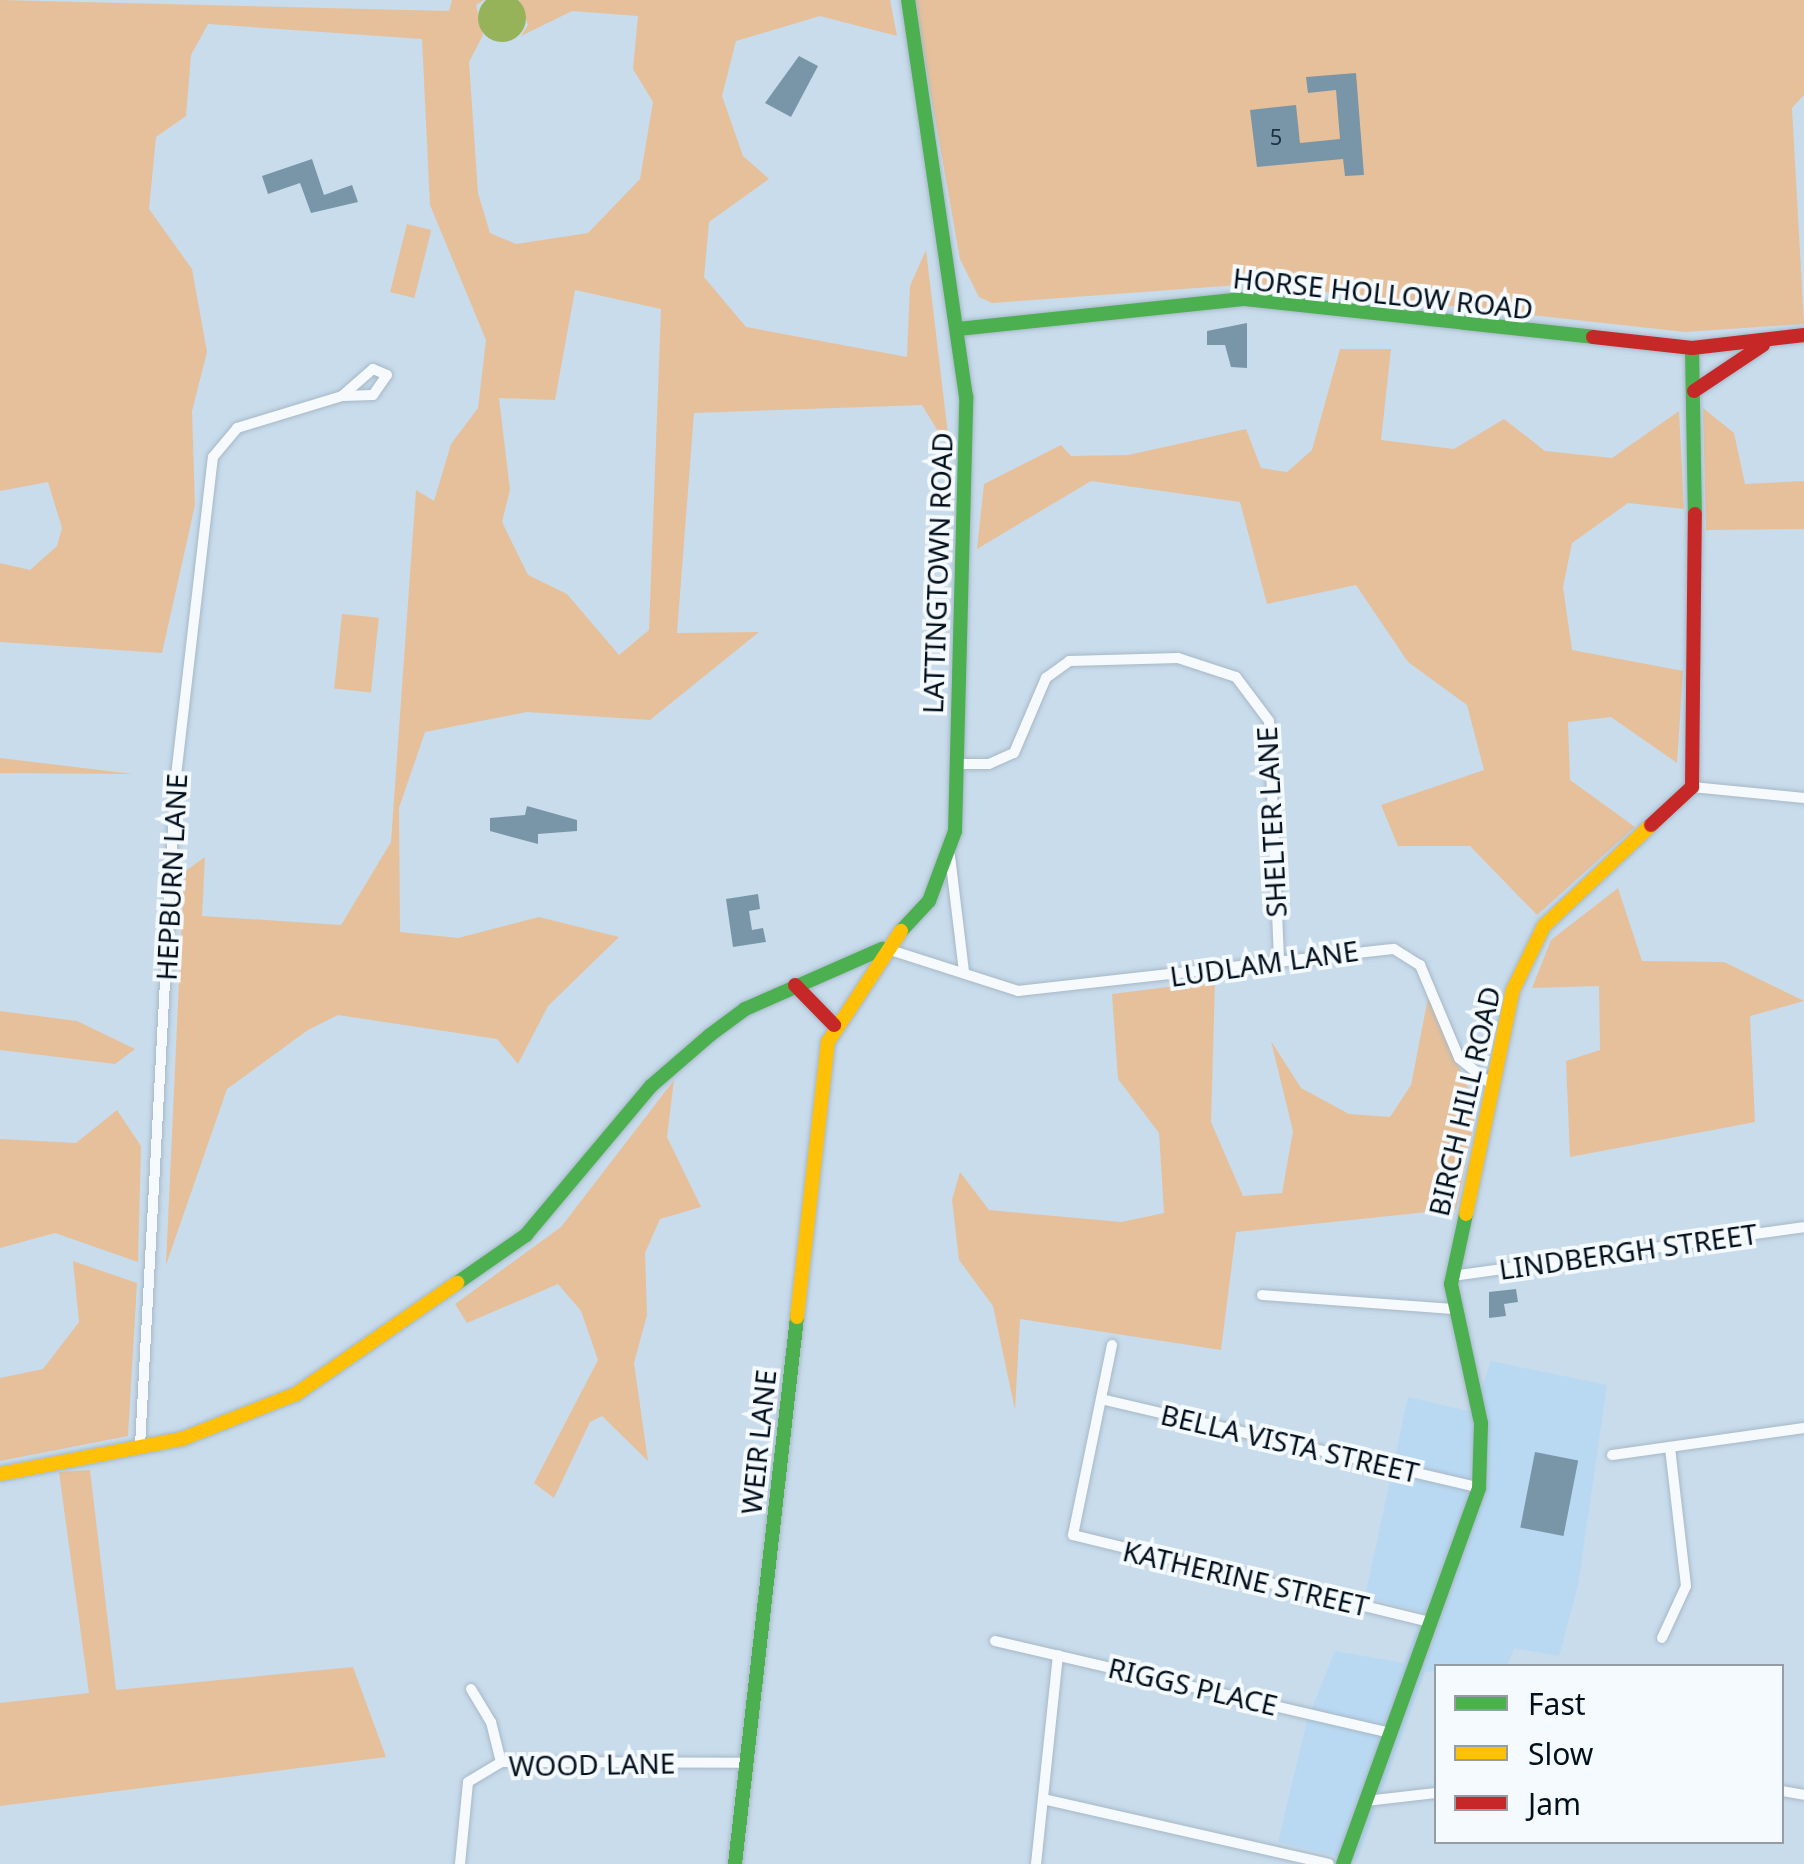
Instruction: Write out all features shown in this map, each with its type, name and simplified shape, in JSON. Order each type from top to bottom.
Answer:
[{"type":"street","name":"LATTINGTOWN ROAD","points":[[884,948],[916,919],[950,856],[970,463],[958,328],[908,0]]},
{"type":"street","name":"HORSE HOLLOW ROAD","points":[[958,328],[1245,299],[1692,348],[1804,335]]},
{"type":"street","points":[[1694,391],[1729,361],[1774,340]]},
{"type":"street","points":[[1692,348],[1698,720],[1692,787],[1804,798]]},
{"type":"street","name":"HEPBURN LANE","points":[[140,1446],[176,776],[213,457],[236,428],[342,396]]},
{"type":"street","name":"SHELTER LANE","points":[[956,764],[990,764],[1014,753],[1046,678],[1069,661],[1178,658],[1236,676],[1269,721],[1279,961]]},
{"type":"street","name":"BIRCH HILL ROAD","points":[[1344,1864],[1479,1488],[1481,1424],[1451,1309],[1452,1276],[1491,1084],[1535,937],[1692,787]]},
{"type":"street","points":[[950,856],[964,972]]},
{"type":"street","points":[[0,1474],[140,1446],[239,1420],[296,1394],[465,1281],[549,1213],[676,1062],[745,1009],[884,948]]},
{"type":"street","name":"LUDLAM LANE","points":[[884,948],[1002,988],[1038,991],[1367,949],[1408,953],[1460,1058],[1491,1084]]},
{"type":"street","name":"WEIR LANE","points":[[735,1864],[834,1025],[884,948]]},
{"type":"street","points":[[795,985],[834,1025]]},
{"type":"street","name":"LINDBERGH STREET","points":[[1452,1276],[1804,1227]]},
{"type":"street","points":[[1262,1295],[1451,1309]]},
{"type":"street","points":[[1100,1399],[1112,1346]]},
{"type":"street","name":"BELLA VISTA STREET","points":[[1100,1399],[1479,1488]]},
{"type":"street","name":"KATHERINE STREET","points":[[1100,1399],[1072,1524],[1076,1538],[1431,1622]]},
{"type":"street","points":[[1612,1455],[1804,1428]]},
{"type":"street","points":[[1662,1638],[1686,1586],[1670,1448]]},
{"type":"street","name":"RIGGS PLACE","points":[[995,1640],[1391,1733]]},
{"type":"street","points":[[1036,1864],[1058,1656]]},
{"type":"street","points":[[470,1688],[491,1722],[501,1762]]},
{"type":"street","name":"WOOD LANE","points":[[460,1864],[468,1782],[501,1762],[746,1763]]},
{"type":"street","points":[[1366,1800],[1434,1793]]},
{"type":"street","points":[[1043,1799],[1329,1864]]},
{"type":"shaded area","points":[[488,-1],[516,-1],[524,9],[524,27],[511,40],[493,40],[480,27],[480,9]]},
{"type":"shaded area","points":[[0,0],[449,11],[452,0],[484,0],[476,5],[483,35],[469,62],[478,193],[490,233],[516,244],[588,233],[640,179],[653,102],[633,69],[638,16],[572,11],[521,36],[528,25],[519,0],[890,0],[897,36],[820,16],[736,41],[722,96],[743,156],[769,179],[709,222],[704,277],[746,327],[907,357],[910,286],[926,250],[950,451],[922,405],[694,413],[677,633],[759,632],[650,720],[527,712],[425,732],[399,808],[400,932],[458,938],[539,917],[619,937],[548,1006],[518,1064],[497,1039],[338,1015],[308,1030],[227,1089],[166,1265],[184,872],[205,857],[202,916],[341,925],[391,842],[416,490],[434,501],[451,444],[478,408],[486,340],[430,205],[422,39],[208,24],[191,55],[186,116],[156,137],[149,209],[192,269],[207,352],[192,411],[195,505],[162,653],[0,642],[0,563],[30,570],[57,546],[62,528],[48,482],[0,491]],"holes":[[[575,290],[661,309],[649,630],[619,655],[567,594],[528,575],[502,522],[510,490],[499,398],[555,400]]]},
{"type":"shaded area","points":[[914,0],[1804,0],[1804,95],[1792,108],[1804,324],[1685,332],[1252,284],[992,303],[979,297],[960,259]]},
{"type":"shaded area","points":[[407,224],[431,230],[414,298],[390,292]]},
{"type":"shaded area","points":[[1340,349],[1391,349],[1381,440],[1454,449],[1504,419],[1545,451],[1612,458],[1679,411],[1684,509],[1628,503],[1572,543],[1563,587],[1572,650],[1683,671],[1677,763],[1611,717],[1568,722],[1570,780],[1635,827],[1537,915],[1470,846],[1398,846],[1381,805],[1484,770],[1467,705],[1408,662],[1356,585],[1267,604],[1240,502],[1091,481],[977,549],[984,484],[1061,445],[1071,456],[1128,455],[1246,429],[1261,468],[1287,472],[1312,450]]},
{"type":"shaded area","points":[[1703,408],[1734,433],[1745,484],[1804,481],[1804,529],[1706,530]]},
{"type":"shaded area","points":[[342,614],[379,618],[371,692],[334,689]]},
{"type":"shaded area","points":[[0,758],[133,774],[0,773]]},
{"type":"shaded area","points":[[1618,888],[1642,961],[1724,962],[1804,1001],[1750,1016],[1755,1122],[1570,1157],[1566,1061],[1600,1050],[1599,986],[1532,988],[1551,940]]},
{"type":"shaded area","points":[[1215,981],[1211,1122],[1243,1196],[1282,1193],[1293,1131],[1271,1041],[1301,1088],[1349,1114],[1390,1117],[1411,1085],[1428,998],[1477,1107],[1456,1209],[1236,1232],[1221,1350],[1020,1319],[1015,1410],[993,1306],[959,1260],[952,1200],[960,1172],[989,1210],[1121,1222],[1164,1213],[1159,1133],[1118,1079],[1112,994]]},
{"type":"shaded area","points":[[0,1011],[77,1021],[135,1049],[115,1064],[0,1050]]},
{"type":"shaded area","points":[[674,1080],[667,1137],[701,1207],[660,1219],[645,1253],[647,1315],[634,1363],[648,1461],[602,1416],[590,1422],[554,1498],[534,1483],[598,1360],[581,1311],[558,1284],[467,1323],[455,1304],[561,1227]]},
{"type":"shaded area","points":[[117,1110],[141,1146],[138,1262],[55,1233],[0,1248],[0,1139],[76,1143]]},
{"type":"shaded area","points":[[73,1261],[137,1283],[128,1436],[0,1461],[0,1378],[43,1369],[79,1322]]},
{"type":"shaded area","points":[[1491,1361],[1607,1385],[1578,1585],[1559,1656],[1514,1648],[1508,1664],[1434,1664],[1434,1671],[1425,1672],[1357,1861],[1278,1842],[1307,1721],[1335,1651],[1404,1663],[1423,1612],[1365,1597],[1408,1397],[1473,1412]]},
{"type":"shaded area","points":[[90,1470],[116,1690],[353,1667],[386,1757],[0,1806],[0,1703],[89,1693],[59,1472]]},
{"type":"building","points":[[799,56],[818,66],[791,117],[765,103]]},
{"type":"building","points":[[1356,73],[1364,175],[1345,176],[1343,159],[1257,167],[1250,110],[1296,105],[1300,143],[1340,139],[1336,90],[1308,93],[1306,77]]},
{"type":"building","points":[[312,159],[324,195],[352,185],[358,202],[311,213],[300,183],[268,194],[262,176]]},
{"type":"building","points":[[1247,323],[1247,368],[1231,367],[1225,345],[1207,345],[1207,331]]},
{"type":"building","points":[[527,806],[577,820],[577,831],[538,834],[538,844],[490,831],[490,818],[525,815]]},
{"type":"building","points":[[758,894],[760,909],[749,911],[752,930],[763,928],[766,942],[733,947],[726,899]]},
{"type":"building","points":[[1516,1289],[1518,1302],[1504,1304],[1506,1316],[1489,1318],[1489,1292]]},
{"type":"building","points":[[1535,1452],[1578,1460],[1563,1536],[1520,1528]]},
{"type":"traffic: fast","points":[[901,931],[929,901],[955,831],[966,397],[908,0]]},
{"type":"traffic: fast","points":[[958,329],[1245,299],[1593,337]]},
{"type":"traffic: fast","points":[[1692,348],[1695,514]]},
{"type":"traffic: fast","points":[[457,1283],[526,1235],[651,1086],[710,1035],[745,1009],[882,949]]},
{"type":"traffic: fast","points":[[1343,1864],[1479,1488],[1481,1423],[1451,1284],[1466,1214]]},
{"type":"traffic: fast","points":[[735,1864],[797,1317]]},
{"type":"traffic: slow","points":[[1466,1214],[1513,990],[1544,926],[1651,825]]},
{"type":"traffic: slow","points":[[797,1317],[828,1042],[901,931]]},
{"type":"traffic: slow","points":[[0,1474],[182,1439],[296,1394],[457,1283]]},
{"type":"traffic: jam","points":[[1593,337],[1692,348],[1804,335]]},
{"type":"traffic: jam","points":[[1694,391],[1763,345]]},
{"type":"traffic: jam","points":[[1651,825],[1692,787],[1695,514]]},
{"type":"traffic: jam","points":[[795,985],[834,1025]]}]
